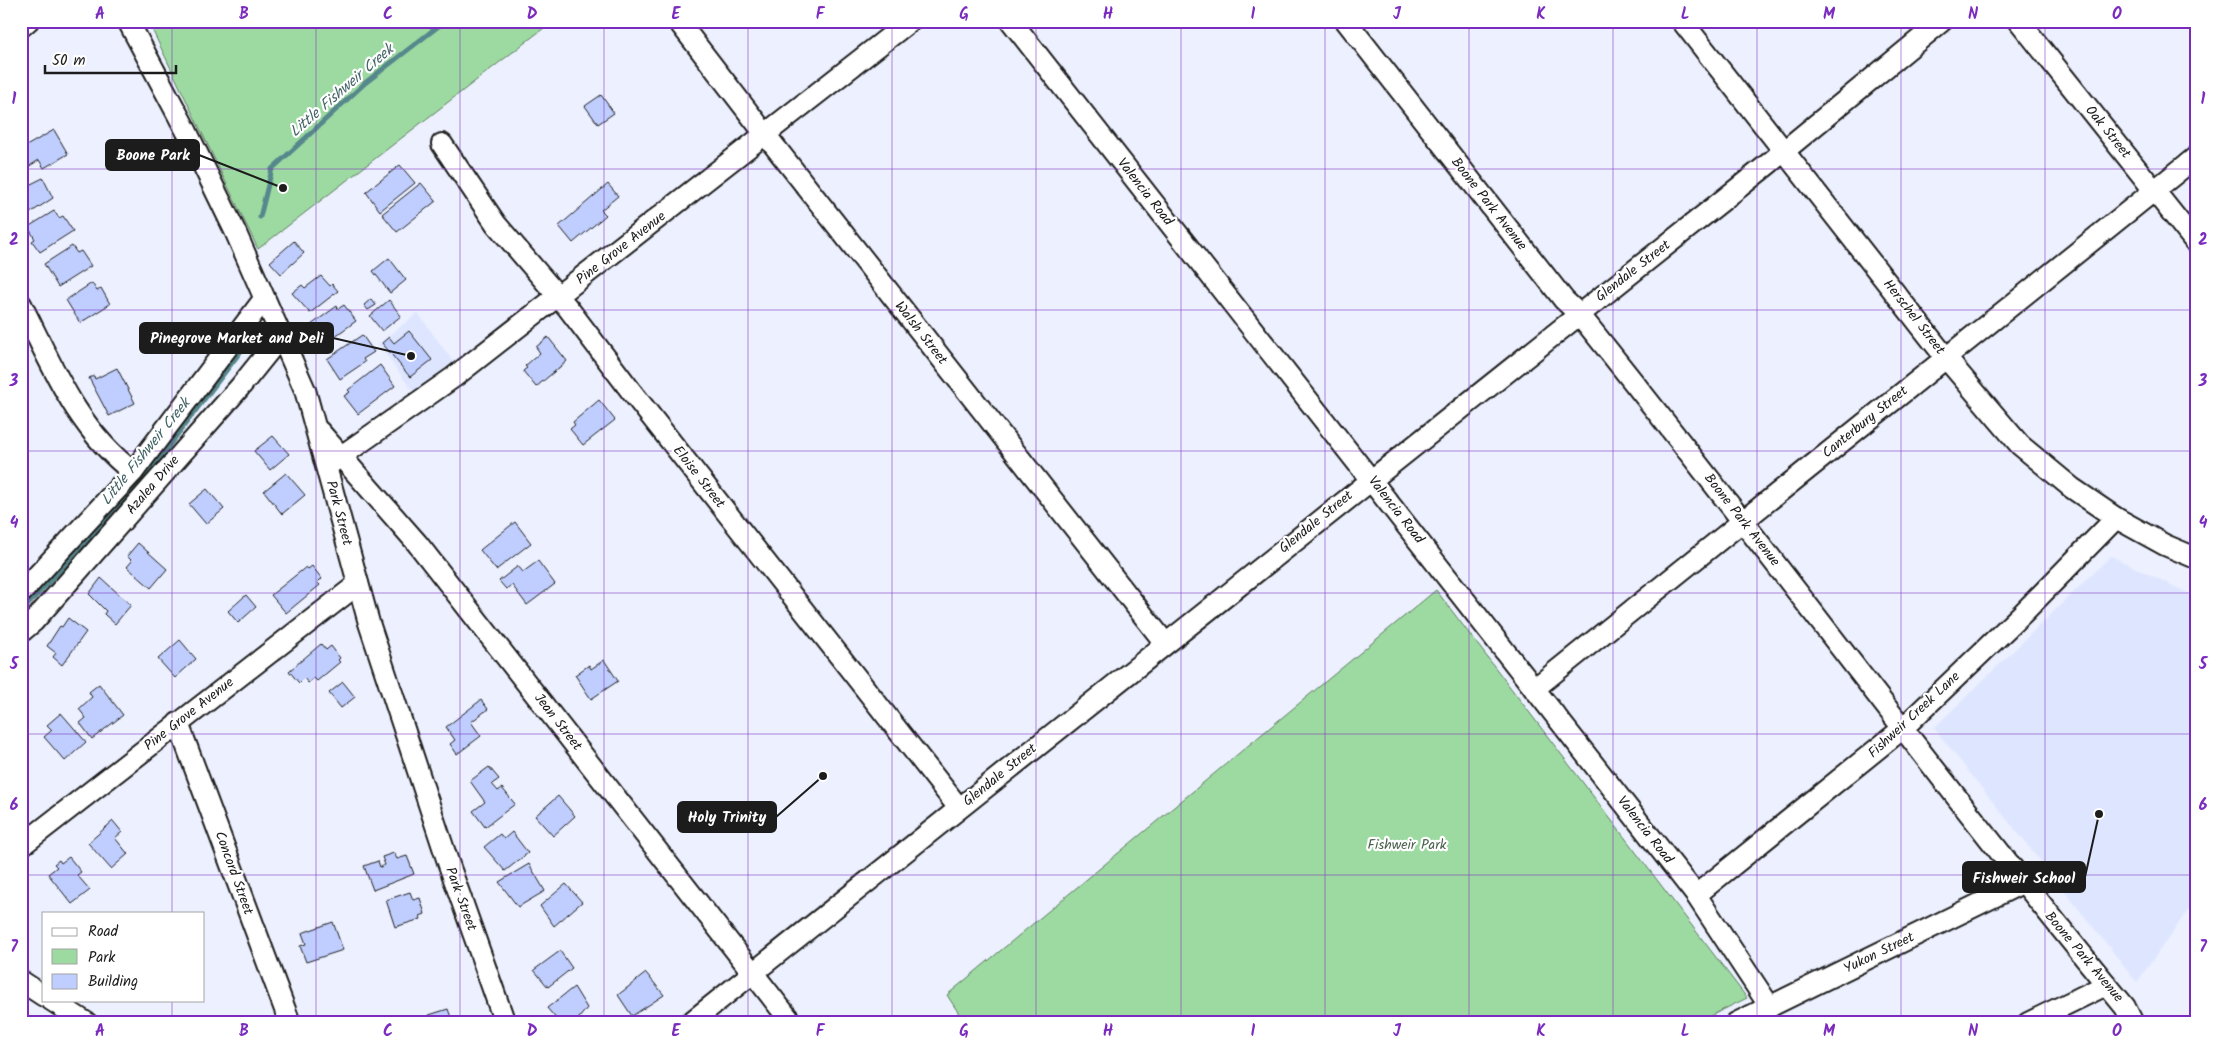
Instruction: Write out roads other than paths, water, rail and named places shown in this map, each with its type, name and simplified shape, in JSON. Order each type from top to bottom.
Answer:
[{"type":"street","points":[[21,26],[28,21]]},
{"type":"street","name":"Park Street","points":[[128,21],[192,141],[235,231],[305,390],[316,428],[334,461],[358,584],[448,862],[505,1023]]},
{"type":"street","name":"Walsh Street","points":[[678,21],[764,134],[1165,643]]},
{"type":"street","name":"Pine Grove Avenue","points":[[334,461],[444,384],[558,297],[910,21]]},
{"type":"street","name":"Valencia Road","points":[[1011,21],[1696,895],[1770,1007]]},
{"type":"street","name":"Boone Park Avenue","points":[[1346,21],[1564,300],[1579,314],[1743,520],[2022,883],[2124,1007],[2133,1023]]},
{"type":"street","name":"Herschel Street","points":[[1682,21],[1946,358],[2020,445],[2072,488],[2116,518],[2164,545],[2196,558]]},
{"type":"street","name":"Glendale Street","points":[[690,1023],[752,971],[1784,151],[1942,21]]},
{"type":"street","name":"Oak Street","points":[[2019,21],[2196,243]]},
{"type":"street","name":"Eloise Street","points":[[442,144],[496,224],[558,297],[959,808]]},
{"type":"street","name":"Canterbury Street","points":[[1534,689],[2196,157]]},
{"type":"street","name":"Azalea Drive","points":[[21,593],[133,472],[264,299]]},
{"type":"street","points":[[21,304],[74,408],[96,439],[133,472]]},
{"type":"street","name":"Azalea Drive","points":[[21,632],[34,621],[240,387],[281,336]]},
{"type":"street","name":"Jean Street","points":[[334,461],[423,551],[792,1023]]},
{"type":"street","name":"Fishweir Creek Lane","points":[[1696,895],[1902,729],[2023,614],[2116,518]]},
{"type":"street","name":"Pine Grove Avenue","points":[[21,846],[358,584]]},
{"type":"street","name":"Concord Street","points":[[178,723],[290,1023]]},
{"type":"street","name":"Yukon Street","points":[[1736,1023],[2022,883]]},
{"type":"street","points":[[21,981],[42,995]]},
{"type":"street","points":[[2028,1023],[2106,985]]},
{"type":"street","points":[[54,1002],[87,1023]]},
{"type":"waterway","name":"Little Fishweir Creek","points":[[260,217],[272,169],[365,83],[445,21]]},
{"type":"waterway","name":"Little Fishweir Creek","points":[[21,612],[141,482],[244,347]]},
{"type":"place","name":"Boone Park","points":[[283,188]]},
{"type":"place","name":"Pinegrove Market and Deli","points":[[411,356]]},
{"type":"place","name":"Holy Trinity","points":[[823,776]]},
{"type":"place","name":"Fishweir School","points":[[2099,814]]},
{"type":"park label","name":"Fishweir Park","points":[[1407,845]]}]
